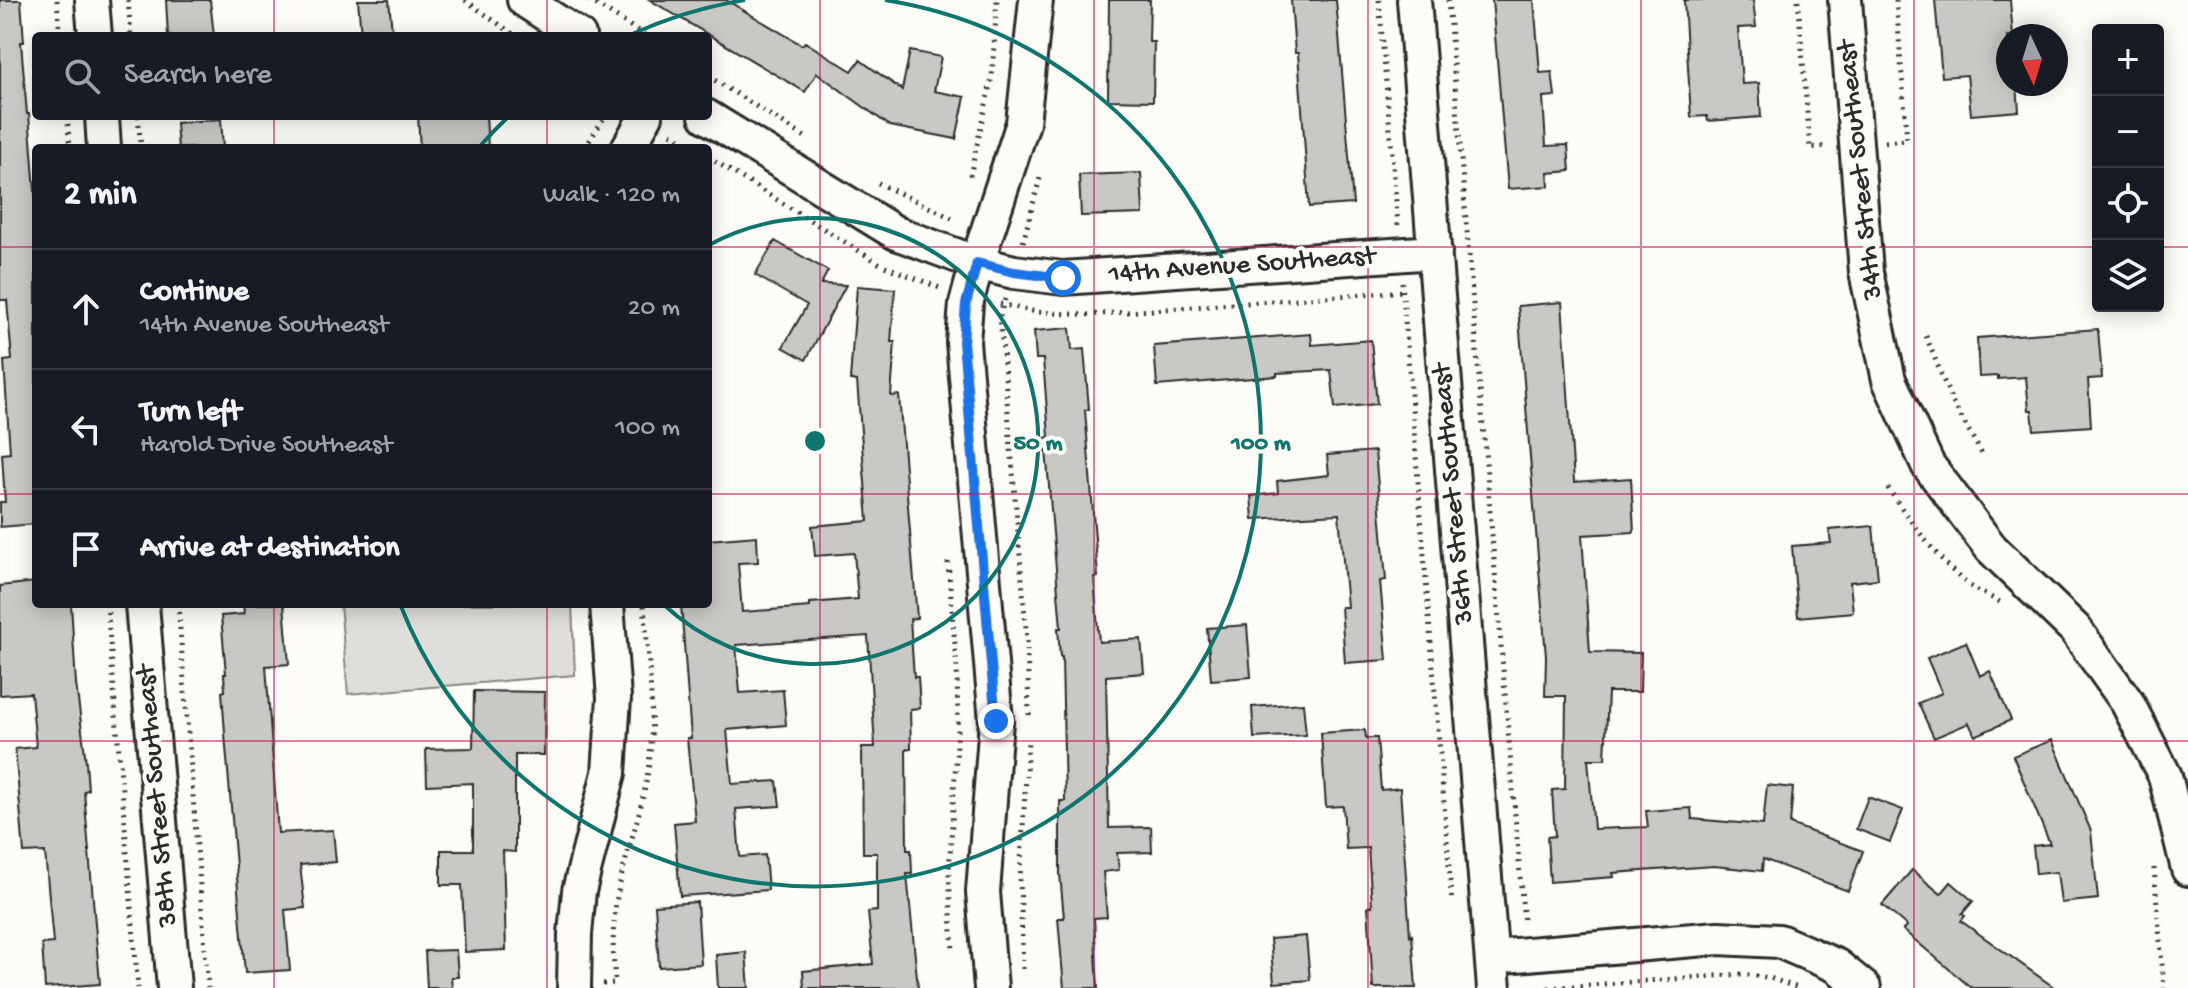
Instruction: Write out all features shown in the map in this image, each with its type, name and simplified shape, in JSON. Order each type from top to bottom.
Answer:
[{"type":"street","points":[[92,0],[95,32]]},
{"type":"street","points":[[524,0],[573,32]]},
{"type":"street","points":[[991,988],[983,892],[996,721],[963,342],[966,304],[977,263],[1023,123],[1036,0]]},
{"type":"street","name":"36th Street Southeast","points":[[1414,0],[1493,972]]},
{"type":"street","name":"34th Street Southeast","points":[[1845,0],[1866,272],[1889,380],[1928,465],[1991,548],[2075,629],[2127,702],[2165,776],[2188,869]]},
{"type":"street","points":[[102,120],[104,144]]},
{"type":"street","name":"14th Avenue Southeast","points":[[695,121],[896,233],[977,263],[1014,272],[1063,278],[1435,252]]},
{"type":"street","points":[[632,144],[656,123]]},
{"type":"street","name":"38th Street Southeast","points":[[142,608],[174,988]]},
{"type":"street","points":[[574,988],[579,891],[609,773],[614,698],[607,608]]},
{"type":"street","points":[[1493,972],[1718,938],[1779,941],[1837,966],[1864,988]]},
{"type":"path","points":[[57,0],[60,32]]},
{"type":"path","points":[[128,0],[131,32]]},
{"type":"path","points":[[465,0],[510,32]]},
{"type":"path","points":[[589,0],[640,32]]},
{"type":"path","points":[[969,179],[992,77],[997,0]]},
{"type":"path","points":[[1379,0],[1399,238]]},
{"type":"path","points":[[1448,0],[1525,934]]},
{"type":"path","points":[[1798,0],[1810,148]]},
{"type":"path","points":[[1896,0],[1907,140]]},
{"type":"path","points":[[712,79],[815,144]]},
{"type":"path","points":[[67,120],[70,144]]},
{"type":"path","points":[[138,120],[141,144]]},
{"type":"path","points":[[588,144],[602,120]]},
{"type":"path","points":[[674,144],[695,121]]},
{"type":"path","points":[[656,123],[688,144]]},
{"type":"path","points":[[878,183],[958,221]]},
{"type":"path","points":[[933,299],[940,272]]},
{"type":"path","points":[[1402,279],[1452,903]]},
{"type":"path","points":[[991,302],[1037,312],[1087,315],[1417,290]]},
{"type":"path","points":[[1926,336],[1951,399],[1983,456]]},
{"type":"path","points":[[1888,488],[1957,575],[2008,608]]},
{"type":"path","points":[[948,557],[957,668],[958,728],[949,872],[953,953]]},
{"type":"path","points":[[107,608],[138,988]]},
{"type":"path","points":[[178,608],[208,988]]},
{"type":"path","points":[[2153,863],[2164,988]]},
{"type":"path","points":[[1548,988],[1743,974],[1770,978],[1798,988]]},
{"type":"shaded area","points":[[340,608],[572,608],[575,675],[348,694]]},
{"type":"building","points":[[0,0],[21,0],[24,42],[21,42],[32,153],[32,524],[0,527],[0,502],[5,502],[2,454],[10,453],[4,361],[12,360],[7,300],[0,300]]},
{"type":"building","points":[[166,0],[210,0],[214,32],[168,32]]},
{"type":"building","points":[[358,0],[389,0],[392,31],[361,32]]},
{"type":"building","points":[[650,0],[726,0],[852,71],[860,60],[902,90],[910,51],[941,57],[934,91],[965,97],[956,139],[890,126],[817,73],[805,92],[712,37],[712,32],[704,32]]},
{"type":"building","points":[[1109,0],[1150,0],[1149,42],[1154,42],[1153,101],[1108,100]]},
{"type":"building","points":[[1291,0],[1336,0],[1353,204],[1309,207]]},
{"type":"building","points":[[1492,0],[1534,0],[1540,73],[1552,72],[1555,96],[1543,97],[1546,146],[1568,145],[1570,171],[1548,173],[1549,186],[1508,189]]},
{"type":"building","points":[[1684,0],[1753,0],[1756,27],[1738,28],[1742,84],[1759,83],[1761,117],[1708,121],[1707,116],[1691,117]]},
{"type":"building","points":[[1935,0],[2010,0],[2012,24],[1996,24],[1996,96],[2018,96],[2019,111],[1971,115],[1967,75],[1942,77]]},
{"type":"building","points":[[221,120],[223,144],[178,144],[176,123]]},
{"type":"building","points":[[418,120],[486,120],[488,144],[420,144]]},
{"type":"building","points":[[1141,173],[1143,214],[1081,216],[1079,175]]},
{"type":"building","points":[[775,241],[828,271],[821,284],[846,285],[806,360],[783,347],[807,305],[755,275]]},
{"type":"building","points":[[857,286],[895,289],[891,396],[899,395],[917,618],[910,619],[914,677],[918,677],[920,708],[910,709],[911,749],[906,749],[907,850],[911,850],[912,874],[907,874],[918,988],[804,988],[803,971],[873,964],[868,912],[877,911],[877,853],[863,853],[862,747],[875,747],[868,636],[736,645],[740,693],[783,690],[786,725],[727,730],[732,784],[777,781],[780,806],[736,809],[740,857],[765,855],[768,890],[680,896],[674,823],[695,821],[687,738],[691,738],[681,608],[712,608],[712,540],[757,536],[758,562],[738,563],[742,612],[810,607],[810,603],[858,599],[854,553],[815,556],[812,526],[868,521],[857,381],[850,380]]},
{"type":"building","points":[[1562,302],[1574,482],[1631,478],[1634,532],[1582,535],[1590,652],[1641,653],[1640,692],[1608,692],[1605,759],[1588,759],[1594,829],[1648,827],[1646,811],[1691,808],[1692,819],[1763,825],[1767,785],[1793,788],[1790,824],[1863,851],[1848,891],[1763,859],[1762,871],[1714,866],[1613,873],[1614,877],[1550,882],[1547,837],[1555,836],[1552,790],[1565,789],[1566,696],[1545,696],[1546,657],[1518,306]]},
{"type":"building","points":[[1070,328],[1072,350],[1084,349],[1099,642],[1141,639],[1144,673],[1106,676],[1109,828],[1151,827],[1152,852],[1117,853],[1119,870],[1103,872],[1107,917],[1094,918],[1098,988],[1064,988],[1058,918],[1064,918],[1060,874],[1060,801],[1065,801],[1062,657],[1058,628],[1061,628],[1045,438],[1049,437],[1043,359],[1036,359],[1034,331]]},
{"type":"building","points":[[2098,329],[2102,378],[2088,379],[2091,426],[2034,430],[2026,377],[1979,377],[1977,338]]},
{"type":"building","points":[[1311,334],[1312,345],[1371,340],[1377,404],[1335,408],[1331,370],[1157,386],[1154,346]]},
{"type":"building","points":[[1375,451],[1386,580],[1380,581],[1387,660],[1345,663],[1341,607],[1347,607],[1339,514],[1253,519],[1251,496],[1278,493],[1277,481],[1329,475],[1327,455]]},
{"type":"building","points":[[1873,526],[1878,579],[1850,582],[1853,612],[1798,617],[1792,546],[1831,543],[1829,530]]},
{"type":"building","points":[[32,582],[32,608],[71,608],[76,684],[86,762],[88,790],[84,791],[100,984],[45,988],[42,944],[53,943],[45,852],[24,853],[15,749],[36,747],[31,693],[0,695],[0,586]]},
{"type":"building","points":[[243,608],[284,608],[289,664],[266,666],[278,833],[333,830],[336,862],[300,865],[305,908],[285,910],[290,970],[245,973],[222,692],[225,691],[226,674],[221,616],[244,614]]},
{"type":"building","points":[[1247,625],[1251,677],[1211,680],[1207,628]]},
{"type":"building","points":[[1966,642],[1980,676],[1990,671],[2011,720],[1975,736],[1969,723],[1934,738],[1918,703],[1942,693],[1927,658]]},
{"type":"building","points":[[474,691],[545,692],[544,755],[515,755],[515,852],[503,851],[506,950],[465,952],[462,885],[441,885],[441,850],[473,850],[473,783],[427,785],[426,749],[473,748]]},
{"type":"building","points":[[1303,703],[1306,735],[1254,738],[1252,707]]},
{"type":"building","points":[[1365,730],[1366,738],[1377,738],[1381,790],[1400,788],[1416,988],[1373,988],[1368,848],[1346,849],[1343,806],[1326,807],[1321,733]]},
{"type":"building","points":[[2052,740],[2091,831],[2098,899],[2061,903],[2057,872],[2036,874],[2033,846],[2050,844],[2013,756]]},
{"type":"building","points":[[1868,797],[1903,810],[1890,842],[1856,829]]},
{"type":"building","points":[[1912,870],[1941,894],[1951,882],[1973,901],[1962,914],[1965,916],[1961,921],[2055,988],[1972,988],[1968,985],[1903,930],[1907,926],[1882,905]]},
{"type":"building","points":[[697,902],[701,964],[659,967],[655,905]]},
{"type":"building","points":[[1306,936],[1310,980],[1274,983],[1270,939]]},
{"type":"building","points":[[456,950],[458,977],[451,977],[452,988],[427,988],[425,951]]},
{"type":"building","points":[[746,952],[749,988],[718,988],[716,955]]},
{"type":"route","points":[[996,721],[963,342],[966,304],[977,263],[1014,272],[1063,278]]}]
